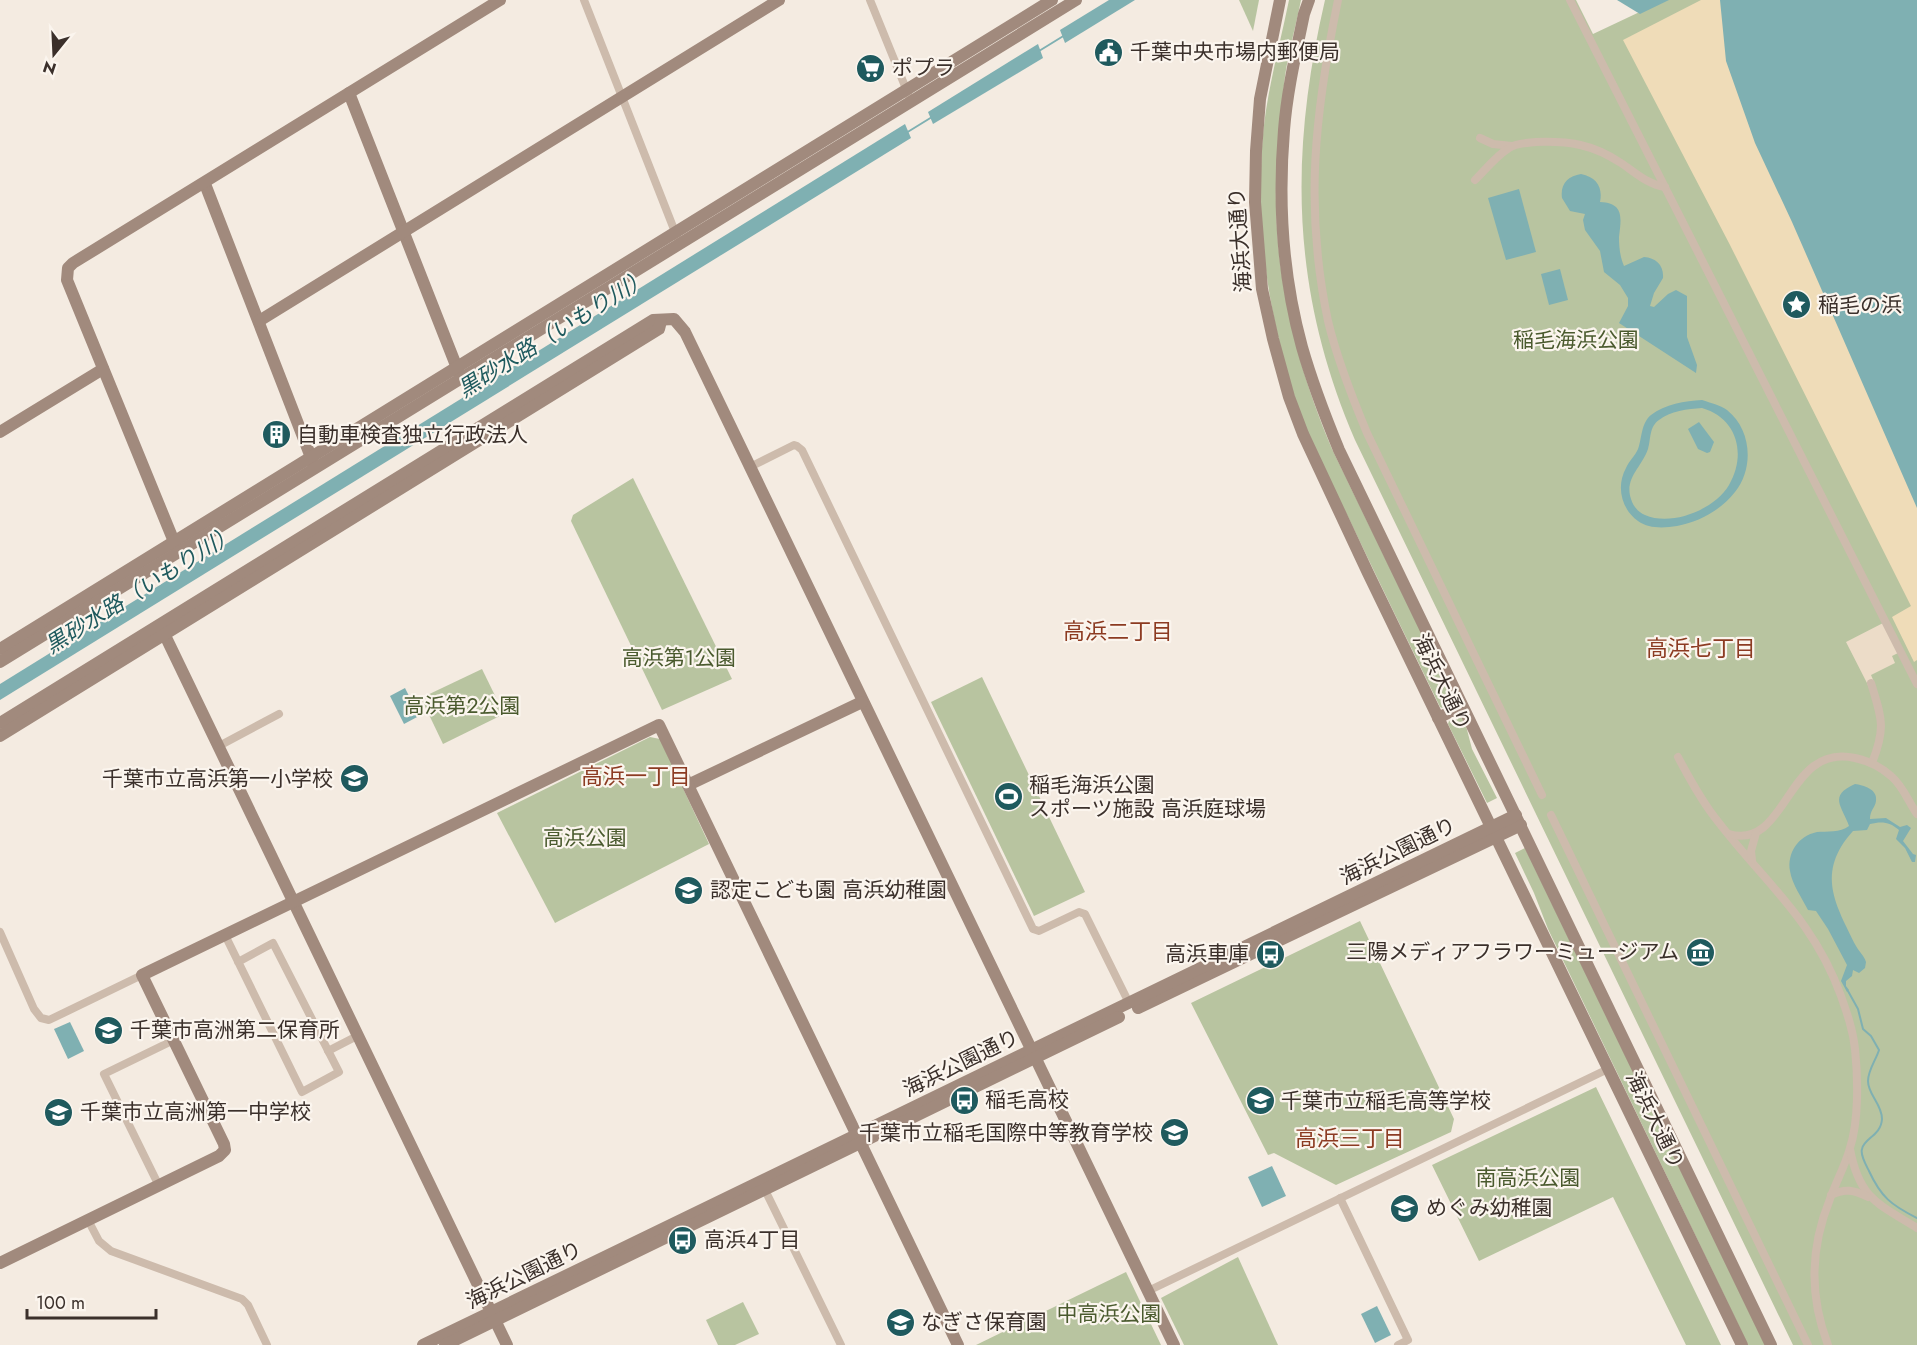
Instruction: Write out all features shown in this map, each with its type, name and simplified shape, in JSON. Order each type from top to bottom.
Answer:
[{"type":"street","points":[[176,548],[68,280],[68,268],[500,0]]},
{"type":"street","points":[[584,0],[678,238]]},
{"type":"street","points":[[259,321],[779,0]]},
{"type":"street","points":[[870,0],[909,96]]},
{"type":"street","points":[[909,96],[1052,0]]},
{"type":"street","points":[[0,662],[176,548],[678,238],[909,96],[1076,0]]},
{"type":"street","name":"海浜大通り","points":[[1280,0],[1260,99],[1256,151],[1256,229],[1266,312],[1280,368],[1303,434],[1742,1345]]},
{"type":"street","points":[[1304,0],[1304,14]]},
{"type":"street","points":[[1304,14],[1309,0]]},
{"type":"street","points":[[1338,0],[1319,102],[1313,177],[1316,236],[1329,322],[1350,390],[1367,433],[1542,795]]},
{"type":"street","points":[[1570,0],[1917,684]]},
{"type":"street","name":"海浜大通り","points":[[1304,14],[1286,112],[1282,177],[1284,238],[1302,347],[1321,405],[1339,450],[1771,1345]]},
{"type":"street","points":[[349,93],[459,373]]},
{"type":"street","points":[[1480,138],[1493,144],[1512,146],[1531,142],[1565,141],[1593,148],[1620,162],[1656,186],[1665,187]]},
{"type":"street","points":[[1475,180],[1494,160],[1512,146]]},
{"type":"street","points":[[205,184],[314,463]]},
{"type":"street","points":[[0,723],[162,630],[659,329],[661,321],[668,318],[674,319],[685,332],[1174,1345]]},
{"type":"street","points":[[0,432],[103,369]]},
{"type":"street","points":[[750,467],[794,446],[802,450],[1033,929],[1039,931],[1079,912],[1085,914],[1129,1003]]},
{"type":"street","points":[[0,649],[176,548]]},
{"type":"street","points":[[0,736],[162,630]]},
{"type":"street","points":[[162,630],[507,1345]]},
{"type":"street","points":[[1871,683],[1882,728],[1880,743],[1872,763]]},
{"type":"street","points":[[688,785],[862,702]]},
{"type":"street","points":[[1438,718],[1462,706]]},
{"type":"street","points":[[219,746],[279,714]]},
{"type":"street","points":[[0,932],[34,1009],[40,1018],[49,1020],[659,725],[958,1345]]},
{"type":"street","points":[[1678,757],[1697,791],[1728,833],[1783,897],[1813,937],[1838,986],[1848,1014],[1855,1049],[1857,1085],[1854,1126],[1850,1148],[1831,1195],[1819,1235],[1813,1274],[1817,1311],[1828,1345]]},
{"type":"street","points":[[1752,861],[1751,851],[1756,833],[1783,806],[1804,772],[1828,757],[1852,757],[1872,763],[1892,777],[1900,786],[1917,814]]},
{"type":"street","points":[[1551,815],[1808,1345]]},
{"type":"street","name":"海浜公園通り","points":[[446,1345],[493,1316],[1518,820]]},
{"type":"street","name":"海浜公園通り","points":[[1034,1054],[1129,1003],[1493,832]]},
{"type":"street","points":[[1728,833],[1738,836],[1756,833]]},
{"type":"street","points":[[225,935],[238,962],[302,1092],[339,1072],[273,943],[238,962]]},
{"type":"street","points":[[0,1263],[219,1156],[225,1150],[142,975]]},
{"type":"street","points":[[328,1050],[359,1035]]},
{"type":"street","points":[[159,1186],[104,1074],[174,1040]]},
{"type":"street","points":[[1148,1291],[1608,1069]]},
{"type":"street","name":"海浜公園通り","points":[[423,1345],[493,1316],[765,1190],[859,1139]]},
{"type":"street","points":[[1850,1148],[1854,1168],[1871,1199]]},
{"type":"street","points":[[765,1190],[841,1345]]},
{"type":"street","points":[[1831,1195],[1840,1190],[1857,1191],[1917,1228]]},
{"type":"street","points":[[1340,1198],[1408,1340],[1398,1345]]},
{"type":"street","points":[[88,1220],[99,1241],[111,1251],[242,1299],[248,1305],[267,1345]]},
{"type":"green space","points":[[1239,0],[1259,0],[1253,31]]},
{"type":"green space","points":[[1289,0],[1301,0],[1285,76],[1277,162],[1276,218],[1290,320],[1308,386],[1332,449],[1454,700],[1453,703],[1442,708],[1314,446],[1295,398],[1278,337],[1266,274],[1263,242],[1262,147],[1266,110]]},
{"type":"green space","name":"稲毛海浜公園","points":[[1325,0],[1576,0],[1593,34],[1665,0],[1718,0],[1917,504],[1917,1345],[1793,1345],[1355,440],[1334,385],[1318,330],[1308,276],[1302,223],[1302,168],[1306,114],[1313,58]]},
{"type":"green space","name":"高浜第1公園","points":[[633,478],[732,679],[662,710],[571,521],[573,515]]},
{"type":"green space","name":"高浜第2公園","points":[[482,669],[504,714],[443,744],[421,698]]},
{"type":"green space","name":"稲毛海浜公園 スポーツ施設 高浜庭球場","points":[[982,677],[1085,892],[1034,916],[931,702]]},
{"type":"green space","points":[[1460,716],[1465,722],[1472,749],[1497,798],[1487,803],[1448,724],[1449,721]]},
{"type":"green space","name":"高浜公園","points":[[650,737],[660,739],[709,844],[555,923],[497,813]]},
{"type":"green space","points":[[1525,848],[1765,1345],[1748,1345],[1548,929],[1515,853]]},
{"type":"green space","points":[[1360,921],[1454,1119],[1451,1132],[1336,1185],[1274,1153],[1268,1155],[1191,1003]]},
{"type":"green space","name":"南高浜公園","points":[[1596,1087],[1721,1345],[1686,1345],[1613,1197],[1479,1261],[1432,1165]]},
{"type":"green space","points":[[1238,1257],[1278,1345],[1184,1345],[1161,1298]]},
{"type":"green space","name":"中高浜公園","points":[[1126,1272],[1161,1345],[976,1345]]},
{"type":"green space","points":[[743,1302],[759,1334],[735,1345],[718,1345],[706,1320]]},
{"type":"sand","name":"稲毛の浜","points":[[1701,0],[1723,0],[1917,489],[1917,660],[1914,662],[1892,617],[1911,606],[1730,245],[1623,40]]},
{"type":"shaded area","points":[[1885,622],[1900,652],[1892,656],[1895,663],[1871,675],[1874,682],[1868,685],[1846,642]]},
{"type":"water","points":[[1109,0],[1135,0],[1065,43],[1060,30]]},
{"type":"water","points":[[1617,0],[1669,0],[1640,14]]},
{"type":"water","points":[[1720,0],[1917,0],[1917,508],[1755,143],[1726,61]]},
{"type":"water","points":[[1038,44],[1043,58],[933,124],[928,112]]},
{"type":"water","points":[[905,124],[911,138],[0,700],[0,684]]},
{"type":"water","points":[[1581,174],[1587,175],[1598,184],[1601,192],[1600,202],[1614,205],[1620,213],[1619,244],[1624,266],[1644,257],[1656,261],[1661,266],[1663,278],[1654,293],[1650,306],[1654,307],[1676,290],[1687,296],[1687,337],[1697,365],[1696,373],[1619,323],[1628,306],[1628,298],[1620,285],[1604,272],[1600,251],[1585,230],[1583,220],[1585,214],[1570,211],[1562,198],[1562,189],[1566,182]]},
{"type":"water","points":[[1519,189],[1536,252],[1506,260],[1488,198]]},
{"type":"water","points":[[1560,269],[1568,300],[1549,305],[1541,274]]},
{"type":"water","points":[[1702,400],[1727,410],[1735,418],[1746,438],[1747,461],[1741,482],[1723,504],[1701,518],[1677,526],[1652,527],[1642,524],[1632,516],[1624,504],[1621,482],[1627,465],[1638,449],[1645,422],[1662,408]],"holes":[[[1702,408],[1714,413],[1731,429],[1738,450],[1734,473],[1729,485],[1714,502],[1692,514],[1668,519],[1656,518],[1640,512],[1632,502],[1629,492],[1630,485],[1648,449],[1656,423],[1668,414],[1685,410]]]},
{"type":"water","points":[[1699,422],[1714,442],[1710,452],[1707,453],[1698,449],[1688,429]]},
{"type":"water","points":[[405,688],[419,716],[404,724],[390,696]]},
{"type":"water","points":[[1855,784],[1875,793],[1876,801],[1870,819],[1886,818],[1900,827],[1907,825],[1911,828],[1903,841],[1916,855],[1915,862],[1912,862],[1905,848],[1896,839],[1899,830],[1886,823],[1870,824],[1867,830],[1853,831],[1841,846],[1832,875],[1836,903],[1866,962],[1865,968],[1859,973],[1853,970],[1852,976],[1846,981],[1849,990],[1847,992],[1841,981],[1847,965],[1816,911],[1808,910],[1793,881],[1790,858],[1795,846],[1804,837],[1817,832],[1838,831],[1849,826],[1839,797],[1847,788]]},
{"type":"water","points":[[70,1022],[84,1051],[68,1059],[54,1029]]},
{"type":"water","points":[[1272,1166],[1286,1196],[1262,1207],[1248,1177]]},
{"type":"water","points":[[1377,1306],[1391,1335],[1375,1343],[1361,1314]]},
{"type":"waterway","name":"黒砂水路（いもり川）","points":[[1039,51],[1065,35]]},
{"type":"waterway","name":"黒砂水路（いもり川）","points":[[906,133],[932,117]]},
{"type":"waterway","points":[[1848,991],[1858,1009],[1863,1029],[1871,1036],[1879,1050],[1868,1081],[1882,1119],[1879,1129],[1863,1145],[1863,1157],[1873,1180],[1883,1194],[1900,1209],[1917,1218]]},
{"type":"place","name":"千葉中央市場内郵便局","points":[[1109,52]]},
{"type":"place","name":"ポプラ","points":[[871,68]]},
{"type":"place","name":"稲毛の浜","points":[[1797,305]]},
{"type":"place","name":"自動車検査独立行政法人","points":[[276,435]]},
{"type":"place","name":"千葉市立高浜第一小学校","points":[[354,779]]},
{"type":"place","name":"稲毛海浜公園 スポーツ施設 高浜庭球場","points":[[1008,797]]},
{"type":"place","name":"認定こども園 高浜幼稚園","points":[[689,890]]},
{"type":"place","name":"三陽メディアフラワーミュージアム","points":[[1700,952]]},
{"type":"place","name":"高浜車庫","points":[[1270,954]]},
{"type":"place","name":"千葉市高洲第二保育所","points":[[109,1030]]},
{"type":"place","name":"稲毛高校","points":[[964,1100]]},
{"type":"place","name":"千葉市立稲毛高等学校","points":[[1260,1101]]},
{"type":"place","name":"千葉市立高洲第一中学校","points":[[59,1112]]},
{"type":"place","name":"千葉市立稲毛国際中等教育学校","points":[[1174,1133]]},
{"type":"place","name":"めぐみ幼稚園","points":[[1405,1208]]},
{"type":"place","name":"高浜4丁目","points":[[683,1240]]},
{"type":"place","name":"なぎさ保育園","points":[[900,1322]]},
{"type":"district","name":"高浜二丁目","points":[[1118,631]]},
{"type":"district","name":"高浜七丁目","points":[[1701,648]]},
{"type":"district","name":"高浜一丁目","points":[[636,776]]},
{"type":"district","name":"高浜三丁目","points":[[1350,1138]]}]
